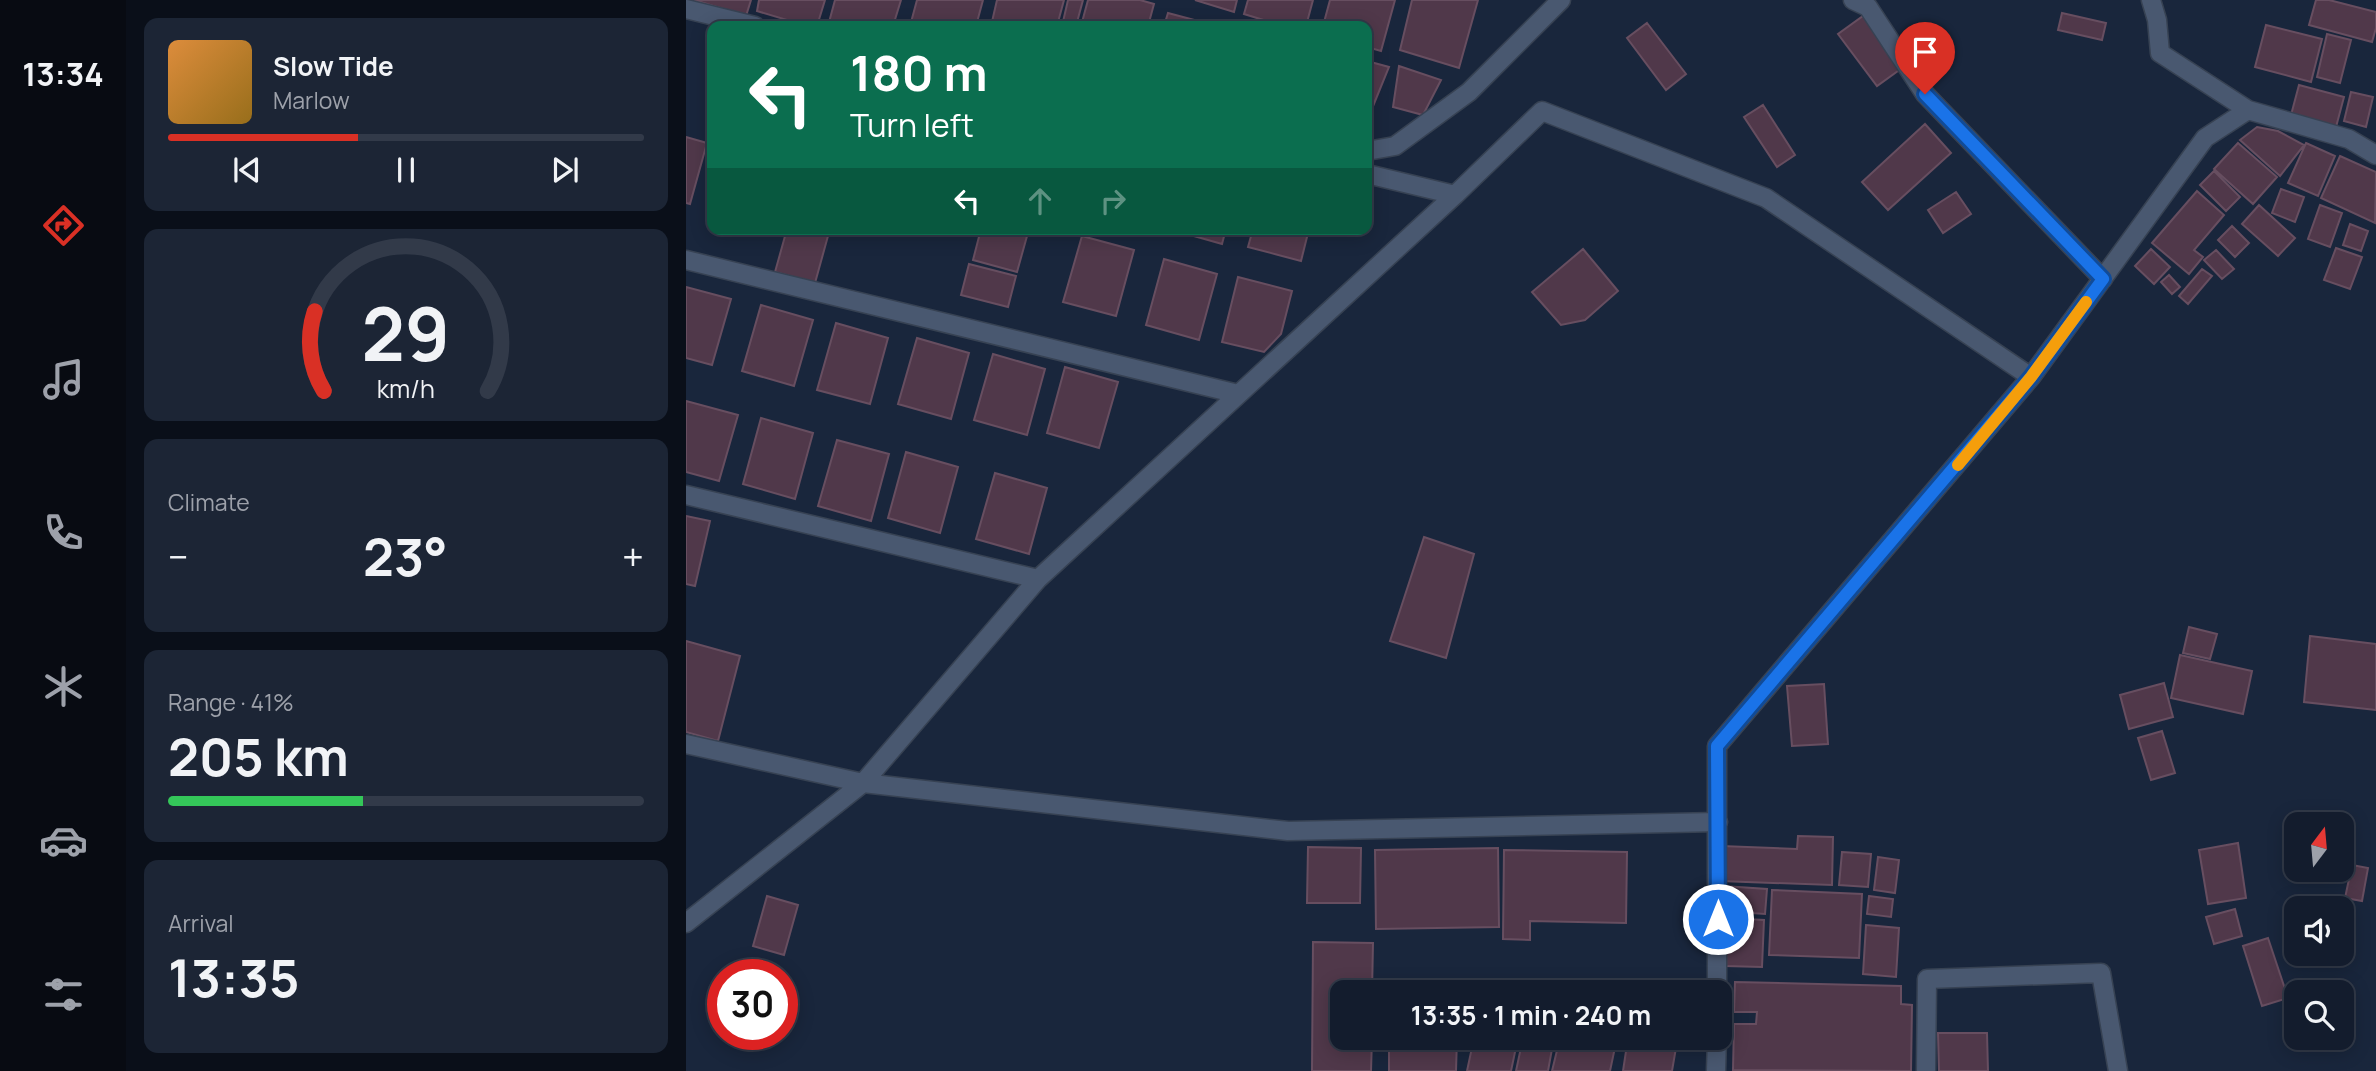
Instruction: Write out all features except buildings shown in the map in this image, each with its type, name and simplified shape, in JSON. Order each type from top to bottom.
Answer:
[{"type":"street","points":[[1372,150],[1395,146],[1469,92],[1561,0]]},
{"type":"street","points":[[1853,0],[1868,6],[1925,94],[2103,279]]},
{"type":"street","points":[[2151,0],[2157,20],[2160,53],[2248,110],[2349,139],[2376,155]]},
{"type":"street","points":[[686,9],[735,21]]},
{"type":"street","points":[[1717,980],[1717,746],[2031,377],[2205,138],[2248,110]]},
{"type":"street","points":[[686,923],[863,783],[1038,579],[1455,195],[1542,111],[1766,198],[2031,377]]},
{"type":"street","points":[[1372,175],[1455,195]]},
{"type":"street","points":[[686,260],[1238,394]]},
{"type":"street","points":[[686,495],[1038,579]]},
{"type":"street","points":[[686,744],[863,783],[1288,831],[1718,822]]},
{"type":"street","points":[[1926,1071],[1927,979],[2101,973],[2118,1071]]},
{"type":"street","points":[[1716,1071],[1717,1050]]},
{"type":"slow traffic","points":[[1958,465],[2031,377],[2086,302]]},
{"type":"route","points":[[1718,919],[1717,746],[2031,377],[2103,279],[1925,94]]}]
